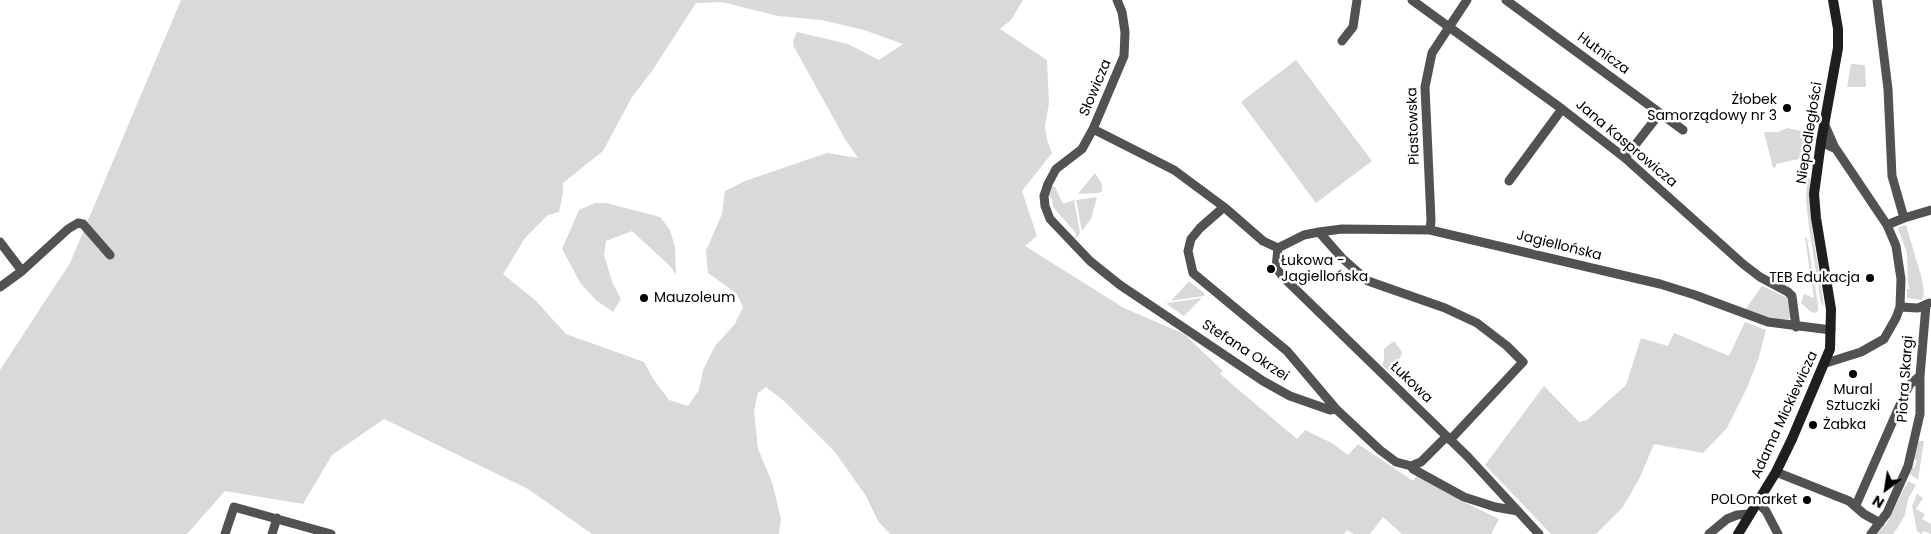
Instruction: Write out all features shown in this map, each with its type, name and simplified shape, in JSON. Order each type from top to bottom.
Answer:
[{"type":"street","name":"Słowicza","points":[[1093,129],[1124,56],[1126,32],[1122,12],[1117,0]]},
{"type":"street","points":[[1342,42],[1353,27],[1357,0]]},
{"type":"street","name":"Jana Kasprowicza","points":[[1412,0],[1562,109],[1625,158],[1743,264],[1760,278],[1782,288],[1792,296],[1796,327]]},
{"type":"street","points":[[1448,26],[1467,0]]},
{"type":"street","name":"Hutnicza","points":[[1506,0],[1683,130]]},
{"type":"street","name":"Niepodległości","points":[[1831,330],[1830,309],[1816,218],[1815,185],[1838,48],[1838,28],[1833,0]]},
{"type":"street","points":[[1877,0],[1888,89],[1892,176],[1904,218]]},
{"type":"street","name":"Piastowska","points":[[1430,230],[1425,88],[1432,53],[1448,26]]},
{"type":"street","points":[[1509,181],[1562,109]]},
{"type":"street","points":[[1625,158],[1660,113]]},
{"type":"street","points":[[1824,123],[1836,148],[1886,225],[1896,246],[1899,260],[1900,307],[1884,338],[1877,344],[1853,355],[1826,363]]},
{"type":"street","name":"Stefana Okrzei","points":[[1093,129],[1082,149],[1056,169],[1046,190],[1045,206],[1050,219],[1090,261],[1120,285],[1263,381],[1290,396],[1330,410],[1336,409]]},
{"type":"street","points":[[1093,129],[1174,170],[1224,207],[1263,241],[1278,248]]},
{"type":"street","points":[[1821,142],[1836,148]]},
{"type":"street","name":"Stefana Okrzei","points":[[1224,207],[1200,228],[1191,239],[1188,251],[1193,273],[1287,351],[1336,409]]},
{"type":"street","points":[[1886,225],[1931,210]]},
{"type":"street","points":[[0,286],[22,271],[68,229],[78,223],[84,224],[110,255]]},
{"type":"street","name":"Jagiellońska","points":[[1278,248],[1304,235],[1342,229],[1430,230],[1660,284],[1768,322],[1831,330]]},
{"type":"street","points":[[1319,232],[1342,258],[1368,282],[1444,308],[1477,323],[1507,346],[1523,362],[1448,438],[1421,462],[1411,466]]},
{"type":"street","points":[[0,242],[22,271]]},
{"type":"street","name":"Łukowa","points":[[1278,248],[1276,268],[1284,278],[1448,438],[1539,534]]},
{"type":"street","points":[[1900,307],[1918,308],[1929,303]]},
{"type":"street","name":"Piotra Skargi","points":[[1871,534],[1887,513],[1908,466],[1920,414],[1920,376],[1929,303]]},
{"type":"street","name":"Adama Mickiewicza","points":[[1738,534],[1776,472],[1826,363],[1830,349],[1831,330]]},
{"type":"street","points":[[1856,505],[1903,398],[1910,384],[1920,376]]},
{"type":"street","points":[[1336,409],[1380,450],[1396,462],[1411,466],[1413,469],[1464,498],[1495,508],[1518,511]]},
{"type":"street","points":[[1776,472],[1849,500],[1864,514],[1880,523]]},
{"type":"street","points":[[1758,502],[1766,511],[1778,534]]},
{"type":"street","points":[[225,534],[234,507],[276,518],[315,532],[331,534]]},
{"type":"street","points":[[1709,534],[1727,519],[1737,515],[1749,514]]},
{"type":"street","points":[[272,534],[276,518]]},
{"type":"shaded area","points":[[181,0],[1023,0],[1011,20],[1000,29],[1047,60],[1049,103],[1045,126],[1047,140],[1052,153],[1022,191],[1037,236],[1025,246],[1124,308],[1184,334],[1223,371],[1220,374],[1297,439],[1305,430],[1332,443],[1348,455],[1358,444],[1413,481],[1417,475],[1462,501],[1499,519],[1491,534],[1402,534],[1383,517],[1370,534],[1354,534],[1347,530],[1344,534],[890,534],[878,521],[866,496],[835,452],[784,401],[766,387],[758,393],[754,411],[758,449],[772,482],[781,519],[779,534],[592,534],[528,489],[384,419],[332,455],[303,504],[225,491],[187,534],[0,534],[0,370],[70,263]],"holes":[[[722,2],[778,16],[821,20],[864,30],[903,44],[879,60],[848,44],[797,32],[793,41],[794,47],[845,139],[858,158],[827,153],[745,181],[725,191],[722,214],[706,251],[708,273],[736,293],[743,307],[735,324],[715,346],[703,370],[699,390],[688,406],[669,400],[654,380],[644,362],[566,334],[536,301],[503,274],[525,238],[548,215],[559,212],[563,183],[603,151],[632,97],[652,71],[696,3]]]},
{"type":"shaded area","points":[[1296,60],[1372,161],[1316,203],[1241,102]]},
{"type":"shaded area","points":[[1851,64],[1865,65],[1866,87],[1847,87]]},
{"type":"shaded area","points":[[1787,128],[1812,133],[1808,157],[1776,164],[1776,167],[1773,168],[1764,132],[1778,132]]},
{"type":"shaded area","points":[[1095,173],[1102,184],[1102,191],[1099,193],[1078,194]]},
{"type":"shaded area","points":[[1807,178],[1810,178],[1812,228],[1824,306],[1821,303],[1809,227],[1806,200]]},
{"type":"shaded area","points":[[1050,186],[1055,187],[1063,204],[1074,200],[1080,233],[1075,239],[1076,233],[1053,207],[1052,199],[1048,195]]},
{"type":"shaded area","points":[[1097,197],[1091,219],[1082,231],[1076,200]]},
{"type":"shaded area","points":[[595,203],[606,203],[660,217],[670,230],[675,247],[676,275],[671,267],[632,231],[606,241],[604,255],[613,284],[621,299],[613,312],[597,301],[581,284],[562,249],[579,210]]},
{"type":"shaded area","points":[[1906,225],[1922,279],[1924,294],[1922,300],[1907,298],[1907,289],[1910,289],[1908,284],[1907,253],[1898,229]]},
{"type":"shaded area","points":[[1805,238],[1807,238],[1818,305],[1816,313],[1811,312],[1801,303],[1804,294],[1814,298]]},
{"type":"shaded area","points":[[1189,281],[1205,294],[1204,296],[1171,301]]},
{"type":"shaded area","points":[[1762,286],[1790,299],[1791,316],[1788,320],[1767,318],[1745,310]]},
{"type":"shaded area","points":[[1202,298],[1184,316],[1167,303]]},
{"type":"shaded area","points":[[1745,322],[1766,330],[1758,360],[1747,388],[1727,428],[1703,453],[1654,444],[1640,477],[1623,507],[1596,534],[1551,534],[1485,465],[1544,386],[1579,422],[1587,420],[1626,385],[1641,338],[1668,346],[1674,333],[1729,356]]},
{"type":"shaded area","points":[[1394,341],[1402,352],[1394,376],[1382,365],[1384,349]]},
{"type":"shaded area","points":[[1918,441],[1924,441],[1918,480],[1910,474],[1911,468],[1915,467],[1917,461],[1913,459]]},
{"type":"shaded area","points":[[1908,481],[1916,485],[1908,499],[1905,515],[1898,527],[1893,534],[1877,534],[1887,523]]},
{"type":"shaded area","points":[[1917,494],[1923,498],[1916,509],[1925,514],[1922,519],[1931,524],[1931,534],[1924,531],[1921,534],[1917,531],[1912,506]]},
{"type":"place","name":"Żłobek Samorządowy nr 3","points":[[1787,108]]},
{"type":"place","name":"Łukowa - Jagiellońska","points":[[1271,269]]},
{"type":"place","name":"TEB Edukacja","points":[[1870,278]]},
{"type":"place","name":"Mauzoleum","points":[[644,298]]},
{"type":"place","name":"Mural Sztuczki","points":[[1853,374]]},
{"type":"place","name":"Żabka","points":[[1813,425]]},
{"type":"place","name":"POLOmarket","points":[[1807,500]]}]
